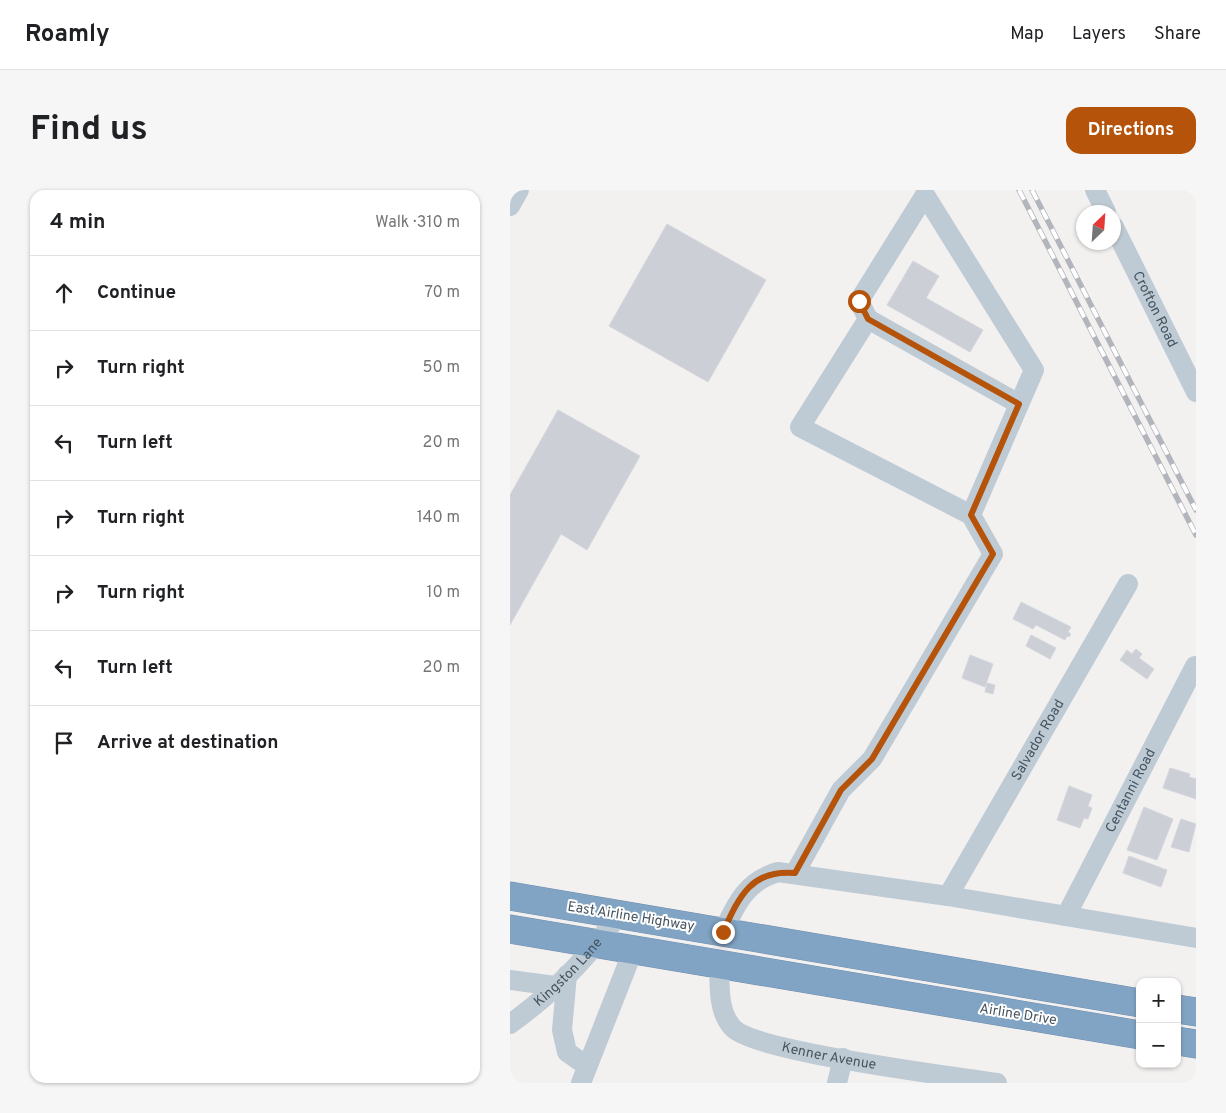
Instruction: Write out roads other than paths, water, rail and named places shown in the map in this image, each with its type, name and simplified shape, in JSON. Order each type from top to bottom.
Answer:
[{"type":"highway","name":"East Airline Highway","points":[[510,896],[900,964],[1136,1002]]},
{"type":"highway","points":[[510,929],[719,963]]},
{"type":"highway","name":"Airline Drive","points":[[719,963],[897,995],[1136,1034]]},
{"type":"highway","points":[[1181,1010],[1196,1012]]},
{"type":"highway","points":[[1181,1042],[1196,1044]]},
{"type":"street","points":[[510,206],[519,190]]},
{"type":"street","points":[[1095,190],[1102,205]]},
{"type":"street","points":[[971,515],[1034,370],[924,195],[859,301],[868,319],[1019,404]]},
{"type":"street","name":"Crofton Road","points":[[1121,241],[1196,392]]},
{"type":"street","points":[[795,873],[841,790],[872,759],[993,554],[971,515],[800,427],[868,319]]},
{"type":"street","name":"Salvador Road","points":[[948,896],[1128,584]]},
{"type":"street","name":"Centanni Road","points":[[1066,916],[1195,666]]},
{"type":"street","points":[[723,932],[735,906],[757,879],[778,872],[948,896],[1196,938]]},
{"type":"street","name":"Kingston Lane","points":[[510,1024],[537,1005],[561,981],[599,942],[618,914]]},
{"type":"street","points":[[584,1075],[634,948]]},
{"type":"street","name":"Kenner Avenue","points":[[719,963],[720,1003],[733,1028],[750,1038],[785,1049],[951,1079],[996,1083]]},
{"type":"street","points":[[510,980],[561,981],[562,1030],[567,1052],[584,1075]]},
{"type":"street","points":[[837,1083],[842,1058]]},
{"type":"railway","points":[[1019,190],[1196,535]]},
{"type":"railway","points":[[1032,190],[1196,510]]}]
